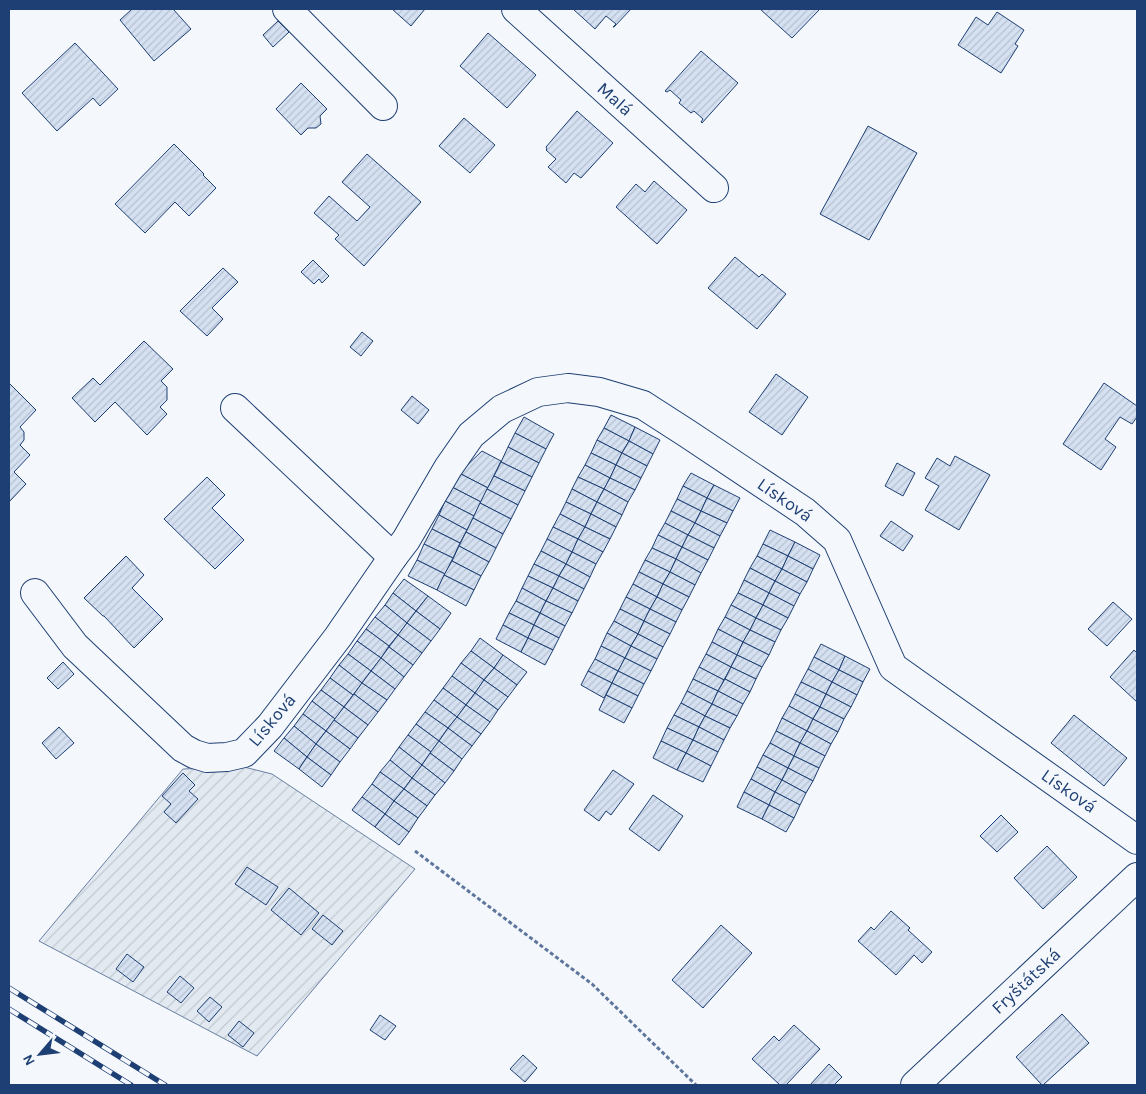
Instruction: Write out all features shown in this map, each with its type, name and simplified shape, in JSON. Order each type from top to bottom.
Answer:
[{"type":"street","points":[[287,9],[383,106]]},
{"type":"street","name":"Malá","points":[[516,9],[714,188]]},
{"type":"street","name":"Lísková","points":[[35,593],[75,646],[183,748],[207,758],[227,758],[244,753],[270,726],[338,637],[406,540],[448,468],[471,436],[502,409],[538,392],[568,388],[599,392],[643,406],[806,512],[837,540],[892,667],[1137,840]]},
{"type":"street","points":[[235,408],[393,557]]},
{"type":"street","name":"Fryštátská","points":[[915,1085],[1137,877]]},
{"type":"path","points":[[415,851],[592,984],[696,1085]]},
{"type":"shaded area","points":[[244,767],[272,774],[415,869],[257,1056],[39,941],[183,769]]},
{"type":"building","points":[[132,9],[173,9],[191,29],[154,61],[120,20]]},
{"type":"building","points":[[392,9],[425,9],[411,26]]},
{"type":"building","points":[[573,9],[631,9],[614,27],[616,24],[606,16],[595,29]]},
{"type":"building","points":[[760,9],[820,9],[792,38]]},
{"type":"building","points":[[997,12],[1024,30],[1015,44],[1018,46],[1001,73],[958,45],[976,17],[988,25]]},
{"type":"building","points":[[278,21],[289,32],[273,47],[263,35]]},
{"type":"building","points":[[488,33],[536,75],[507,108],[460,66]]},
{"type":"building","points":[[75,43],[118,89],[100,106],[93,98],[57,131],[22,93]]},
{"type":"building","points":[[701,51],[738,83],[702,123],[703,119],[694,111],[691,113],[679,103],[681,100],[670,90],[665,91]]},
{"type":"building","points":[[301,83],[327,109],[320,116],[321,124],[316,128],[308,128],[301,135],[276,109]]},
{"type":"building","points":[[577,111],[613,143],[581,178],[574,173],[566,183],[548,167],[556,159],[546,150],[546,147]]},
{"type":"building","points":[[464,118],[495,145],[470,173],[439,146]]},
{"type":"building","points":[[868,126],[917,153],[869,240],[820,214]]},
{"type":"building","points":[[174,144],[216,188],[189,216],[175,202],[145,233],[115,204]]},
{"type":"building","points":[[367,154],[421,202],[364,266],[335,239],[339,235],[314,213],[329,196],[357,221],[370,207],[342,182]]},
{"type":"building","points":[[654,181],[687,210],[657,244],[616,207],[636,184],[645,192]]},
{"type":"building","points":[[735,257],[759,277],[762,274],[786,294],[757,329],[708,288]]},
{"type":"building","points":[[313,260],[329,276],[322,283],[319,279],[314,284],[301,272]]},
{"type":"building","points":[[223,268],[238,282],[212,308],[223,319],[207,336],[180,311]]},
{"type":"building","points":[[362,332],[373,341],[361,356],[350,347]]},
{"type":"building","points":[[144,341],[173,369],[161,381],[167,387],[167,400],[160,407],[167,414],[147,435],[115,402],[95,422],[72,398],[93,378],[100,385]]},
{"type":"building","points":[[776,374],[808,397],[782,435],[749,412]]},
{"type":"building","points":[[9,383],[36,410],[20,427],[24,432],[24,440],[20,445],[30,455],[14,472],[26,484],[9,502]]},
{"type":"building","points":[[1104,383],[1137,406],[1137,417],[1132,424],[1120,417],[1105,439],[1116,447],[1101,470],[1063,444]]},
{"type":"building","points":[[412,396],[429,410],[418,424],[401,410]]},
{"type":"building","points":[[611,415],[635,427],[629,441],[604,428]]},
{"type":"building","points":[[524,417],[554,434],[546,449],[515,433]]},
{"type":"building","points":[[635,427],[660,440],[653,454],[629,441]]},
{"type":"building","points":[[604,428],[629,441],[622,453],[597,440]]},
{"type":"building","points":[[515,433],[546,449],[539,463],[508,447]]},
{"type":"building","points":[[597,440],[622,453],[616,465],[591,453]]},
{"type":"building","points":[[629,441],[653,454],[647,466],[622,453]]},
{"type":"building","points":[[508,447],[539,463],[532,477],[501,462]]},
{"type":"building","points":[[482,451],[501,461],[488,488],[459,473]]},
{"type":"building","points":[[591,453],[616,465],[610,478],[585,465]]},
{"type":"building","points":[[622,453],[647,466],[641,478],[616,465]]},
{"type":"building","points":[[955,456],[990,475],[959,530],[925,510],[939,486],[925,478],[937,458],[950,466]]},
{"type":"building","points":[[501,462],[532,477],[525,491],[494,476]]},
{"type":"building","points":[[897,463],[915,473],[903,496],[885,486]]},
{"type":"building","points":[[585,465],[610,478],[604,489],[578,477]]},
{"type":"building","points":[[616,465],[641,478],[635,490],[610,478]]},
{"type":"building","points":[[459,473],[488,488],[481,502],[452,487]]},
{"type":"building","points":[[691,473],[714,485],[707,498],[683,486]]},
{"type":"building","points":[[494,476],[525,491],[518,505],[487,489]]},
{"type":"building","points":[[207,477],[225,495],[212,508],[244,540],[215,569],[164,519]]},
{"type":"building","points":[[578,477],[604,489],[597,502],[572,489]]},
{"type":"building","points":[[610,478],[635,490],[628,502],[604,489]]},
{"type":"building","points":[[714,485],[740,498],[733,511],[707,498]]},
{"type":"building","points":[[683,486],[707,498],[701,511],[677,499]]},
{"type":"building","points":[[452,487],[481,502],[474,516],[445,501]]},
{"type":"building","points":[[487,489],[518,505],[511,519],[480,503]]},
{"type":"building","points":[[572,489],[597,502],[591,514],[566,502]]},
{"type":"building","points":[[604,489],[628,502],[622,515],[597,502]]},
{"type":"building","points":[[707,498],[733,511],[727,523],[701,511]]},
{"type":"building","points":[[677,499],[701,511],[695,523],[671,511]]},
{"type":"building","points":[[445,501],[474,516],[467,530],[439,515]]},
{"type":"building","points":[[566,502],[591,514],[585,527],[560,514]]},
{"type":"building","points":[[597,502],[622,515],[616,527],[591,514]]},
{"type":"building","points":[[480,503],[511,519],[503,534],[473,518]]},
{"type":"building","points":[[671,511],[695,523],[688,535],[665,523]]},
{"type":"building","points":[[701,511],[727,523],[720,536],[695,523]]},
{"type":"building","points":[[560,514],[585,527],[578,539],[553,527]]},
{"type":"building","points":[[591,514],[616,527],[610,539],[585,527]]},
{"type":"building","points":[[439,515],[467,530],[460,543],[432,529]]},
{"type":"building","points":[[473,518],[503,534],[496,548],[466,532]]},
{"type":"building","points":[[891,521],[913,536],[903,551],[880,536]]},
{"type":"building","points":[[665,523],[688,535],[682,547],[658,535]]},
{"type":"building","points":[[695,523],[720,536],[714,548],[688,535]]},
{"type":"building","points":[[553,527],[578,539],[572,552],[547,539]]},
{"type":"building","points":[[585,527],[610,539],[603,552],[578,539]]},
{"type":"building","points":[[432,529],[460,543],[453,558],[424,544]]},
{"type":"building","points":[[770,530],[795,542],[788,556],[763,544]]},
{"type":"building","points":[[466,532],[496,548],[489,562],[459,546]]},
{"type":"building","points":[[658,535],[682,547],[676,559],[652,548]]},
{"type":"building","points":[[688,535],[714,548],[708,560],[682,547]]},
{"type":"building","points":[[547,539],[572,552],[566,564],[541,551]]},
{"type":"building","points":[[578,539],[603,552],[596,564],[572,552]]},
{"type":"building","points":[[795,542],[820,555],[813,569],[788,556]]},
{"type":"building","points":[[424,544],[453,558],[445,574],[417,560]]},
{"type":"building","points":[[763,544],[788,556],[782,569],[757,556]]},
{"type":"building","points":[[459,546],[489,562],[481,576],[452,561]]},
{"type":"building","points":[[682,547],[708,560],[701,573],[676,559]]},
{"type":"building","points":[[652,548],[676,559],[670,572],[645,560]]},
{"type":"building","points":[[541,551],[566,564],[559,576],[534,564]]},
{"type":"building","points":[[572,552],[596,564],[590,577],[566,564]]},
{"type":"building","points":[[126,556],[144,575],[132,588],[163,619],[134,648],[84,598]]},
{"type":"building","points":[[757,556],[782,569],[775,581],[750,568]]},
{"type":"building","points":[[788,556],[813,569],[807,582],[782,569]]},
{"type":"building","points":[[676,559],[701,573],[695,585],[670,572]]},
{"type":"building","points":[[417,560],[445,574],[437,590],[408,576]]},
{"type":"building","points":[[645,560],[670,572],[663,584],[639,572]]},
{"type":"building","points":[[452,561],[481,576],[474,590],[444,575]]},
{"type":"building","points":[[534,564],[559,576],[553,588],[528,576]]},
{"type":"building","points":[[566,564],[590,577],[584,589],[559,576]]},
{"type":"building","points":[[750,568],[775,581],[769,593],[744,580]]},
{"type":"building","points":[[782,569],[807,582],[800,594],[775,581]]},
{"type":"building","points":[[639,572],[663,584],[657,597],[633,584]]},
{"type":"building","points":[[670,572],[695,585],[689,597],[663,584]]},
{"type":"building","points":[[444,575],[474,590],[466,606],[437,590]]},
{"type":"building","points":[[528,576],[553,588],[546,601],[522,588]]},
{"type":"building","points":[[559,576],[584,589],[578,601],[553,588]]},
{"type":"building","points":[[404,579],[428,596],[416,611],[393,593]]},
{"type":"building","points":[[744,580],[769,593],[763,605],[738,593]]},
{"type":"building","points":[[775,581],[800,594],[794,606],[769,593]]},
{"type":"building","points":[[633,584],[657,597],[650,609],[626,597]]},
{"type":"building","points":[[663,584],[689,597],[682,610],[657,597]]},
{"type":"building","points":[[522,588],[546,601],[540,613],[516,601]]},
{"type":"building","points":[[553,588],[578,601],[572,613],[546,601]]},
{"type":"building","points":[[393,593],[416,611],[407,623],[385,605]]},
{"type":"building","points":[[738,593],[763,605],[756,618],[731,605]]},
{"type":"building","points":[[769,593],[794,606],[788,618],[763,605]]},
{"type":"building","points":[[428,596],[451,613],[440,629],[416,611]]},
{"type":"building","points":[[626,597],[650,609],[644,621],[620,609]]},
{"type":"building","points":[[657,597],[682,610],[676,622],[650,609]]},
{"type":"building","points":[[516,601],[540,613],[534,625],[509,613]]},
{"type":"building","points":[[546,601],[572,613],[565,626],[540,613]]},
{"type":"building","points":[[1113,602],[1132,619],[1107,646],[1088,629]]},
{"type":"building","points":[[385,605],[407,623],[398,635],[375,617]]},
{"type":"building","points":[[731,605],[756,618],[750,630],[725,617]]},
{"type":"building","points":[[763,605],[788,618],[781,630],[756,618]]},
{"type":"building","points":[[620,609],[644,621],[638,634],[614,621]]},
{"type":"building","points":[[650,609],[676,622],[670,634],[644,621]]},
{"type":"building","points":[[416,611],[440,629],[431,641],[407,623]]},
{"type":"building","points":[[509,613],[534,625],[528,638],[503,625]]},
{"type":"building","points":[[540,613],[565,626],[559,638],[534,625]]},
{"type":"building","points":[[375,617],[398,635],[389,646],[366,629]]},
{"type":"building","points":[[725,617],[750,630],[743,642],[718,629]]},
{"type":"building","points":[[756,618],[781,630],[775,642],[750,630]]},
{"type":"building","points":[[614,621],[638,634],[631,646],[607,633]]},
{"type":"building","points":[[644,621],[670,634],[663,647],[638,634]]},
{"type":"building","points":[[407,623],[431,641],[422,653],[398,635]]},
{"type":"building","points":[[503,625],[528,638],[521,652],[496,639]]},
{"type":"building","points":[[534,625],[559,638],[553,650],[528,638]]},
{"type":"building","points":[[366,629],[389,646],[381,658],[357,641]]},
{"type":"building","points":[[718,629],[743,642],[737,655],[712,642]]},
{"type":"building","points":[[750,630],[775,642],[769,655],[743,642]]},
{"type":"building","points":[[607,633],[631,646],[625,658],[601,646]]},
{"type":"building","points":[[638,634],[663,647],[657,659],[631,646]]},
{"type":"building","points":[[398,635],[422,653],[413,665],[389,647]]},
{"type":"building","points":[[480,638],[503,655],[494,668],[471,651]]},
{"type":"building","points":[[528,638],[553,650],[545,665],[521,652]]},
{"type":"building","points":[[357,641],[381,658],[371,671],[348,654]]},
{"type":"building","points":[[712,642],[737,655],[731,667],[706,654]]},
{"type":"building","points":[[743,642],[769,655],[762,667],[737,655]]},
{"type":"building","points":[[821,644],[845,656],[839,670],[814,657]]},
{"type":"building","points":[[601,646],[625,658],[618,671],[595,659]]},
{"type":"building","points":[[631,646],[657,659],[651,671],[625,658]]},
{"type":"building","points":[[389,647],[413,665],[404,677],[381,658]]},
{"type":"building","points":[[1134,650],[1137,653],[1137,702],[1110,677]]},
{"type":"building","points":[[471,651],[494,668],[484,680],[461,663]]},
{"type":"building","points":[[348,654],[371,671],[362,683],[339,665]]},
{"type":"building","points":[[706,654],[731,667],[724,680],[699,667]]},
{"type":"building","points":[[503,655],[527,672],[517,685],[494,668]]},
{"type":"building","points":[[737,655],[762,667],[756,679],[731,667]]},
{"type":"building","points":[[845,656],[870,669],[863,682],[839,670]]},
{"type":"building","points":[[814,657],[839,670],[832,682],[808,669]]},
{"type":"building","points":[[381,658],[404,677],[395,689],[371,671]]},
{"type":"building","points":[[625,658],[651,671],[644,684],[618,671]]},
{"type":"building","points":[[595,659],[618,671],[612,683],[588,671]]},
{"type":"building","points":[[63,662],[74,674],[58,689],[47,678]]},
{"type":"building","points":[[461,663],[484,680],[475,693],[452,676]]},
{"type":"building","points":[[339,665],[362,683],[353,695],[330,678]]},
{"type":"building","points":[[699,667],[724,680],[718,691],[693,679]]},
{"type":"building","points":[[731,667],[756,679],[750,692],[725,679]]},
{"type":"building","points":[[494,668],[517,685],[508,697],[484,680]]},
{"type":"building","points":[[808,669],[832,682],[826,694],[801,682]]},
{"type":"building","points":[[839,670],[863,682],[857,695],[832,682]]},
{"type":"building","points":[[371,671],[395,689],[387,700],[362,683]]},
{"type":"building","points":[[588,671],[612,683],[604,698],[581,685]]},
{"type":"building","points":[[618,671],[644,684],[638,696],[612,683]]},
{"type":"building","points":[[452,676],[475,693],[466,705],[443,688]]},
{"type":"building","points":[[330,678],[353,695],[344,707],[321,690]]},
{"type":"building","points":[[693,679],[718,691],[712,704],[687,691]]},
{"type":"building","points":[[725,679],[750,692],[743,704],[718,691]]},
{"type":"building","points":[[484,680],[508,697],[498,710],[475,693]]},
{"type":"building","points":[[801,682],[826,694],[820,707],[795,694]]},
{"type":"building","points":[[832,682],[857,695],[851,707],[826,694]]},
{"type":"building","points":[[362,683],[387,700],[378,712],[354,694]]},
{"type":"building","points":[[612,683],[638,696],[632,708],[606,695]]},
{"type":"building","points":[[443,688],[466,705],[457,717],[434,700]]},
{"type":"building","points":[[321,690],[344,707],[335,719],[312,701]]},
{"type":"building","points":[[687,691],[712,704],[705,716],[681,703]]},
{"type":"building","points":[[718,691],[743,704],[737,716],[712,704]]},
{"type":"building","points":[[475,693],[498,710],[490,722],[466,705]]},
{"type":"building","points":[[354,694],[378,712],[368,725],[344,707]]},
{"type":"building","points":[[795,694],[820,707],[813,719],[789,706]]},
{"type":"building","points":[[826,694],[851,707],[844,719],[820,707]]},
{"type":"building","points":[[606,695],[632,708],[624,723],[599,710]]},
{"type":"building","points":[[434,700],[457,717],[448,728],[425,712]]},
{"type":"building","points":[[312,701],[335,719],[326,731],[303,714]]},
{"type":"building","points":[[681,703],[705,716],[699,727],[674,715]]},
{"type":"building","points":[[712,704],[737,716],[730,728],[705,716]]},
{"type":"building","points":[[466,705],[490,722],[481,734],[457,717]]},
{"type":"building","points":[[789,706],[813,719],[807,731],[782,718]]},
{"type":"building","points":[[344,707],[368,725],[358,738],[334,720]]},
{"type":"building","points":[[820,707],[844,719],[838,732],[813,719]]},
{"type":"building","points":[[425,712],[448,728],[439,741],[416,724]]},
{"type":"building","points":[[303,714],[326,731],[316,744],[294,726]]},
{"type":"building","points":[[674,715],[699,727],[693,740],[667,728]]},
{"type":"building","points":[[1074,715],[1127,758],[1104,786],[1051,743]]},
{"type":"building","points":[[705,716],[730,728],[724,740],[699,727]]},
{"type":"building","points":[[457,717],[481,734],[472,746],[448,728]]},
{"type":"building","points":[[782,718],[807,731],[800,743],[776,731]]},
{"type":"building","points":[[813,719],[838,732],[831,744],[807,731]]},
{"type":"building","points":[[334,720],[358,738],[350,749],[326,731]]},
{"type":"building","points":[[416,724],[439,741],[431,752],[408,735]]},
{"type":"building","points":[[294,726],[316,744],[307,757],[284,738]]},
{"type":"building","points":[[59,727],[74,743],[56,759],[42,743]]},
{"type":"building","points":[[699,727],[724,740],[718,752],[693,740]]},
{"type":"building","points":[[448,728],[472,746],[462,759],[439,741]]},
{"type":"building","points":[[667,728],[693,740],[686,753],[661,741]]},
{"type":"building","points":[[326,731],[350,749],[340,762],[316,744]]},
{"type":"building","points":[[776,731],[800,743],[794,756],[770,743]]},
{"type":"building","points":[[807,731],[831,744],[825,756],[800,743]]},
{"type":"building","points":[[408,735],[431,752],[422,765],[399,747]]},
{"type":"building","points":[[284,738],[307,757],[299,769],[274,751]]},
{"type":"building","points":[[693,740],[718,752],[711,766],[686,753]]},
{"type":"building","points":[[439,741],[462,759],[454,771],[430,753]]},
{"type":"building","points":[[661,741],[686,753],[677,770],[653,758]]},
{"type":"building","points":[[770,743],[794,756],[788,768],[763,755]]},
{"type":"building","points":[[800,743],[825,756],[819,768],[794,756]]},
{"type":"building","points":[[316,744],[340,762],[331,775],[307,757]]},
{"type":"building","points":[[399,747],[422,765],[412,778],[390,760]]},
{"type":"building","points":[[430,753],[454,771],[445,783],[422,765]]},
{"type":"building","points":[[686,753],[711,766],[703,782],[677,770]]},
{"type":"building","points":[[763,755],[788,768],[782,780],[757,767]]},
{"type":"building","points":[[794,756],[819,768],[813,781],[788,768]]},
{"type":"building","points":[[307,757],[331,775],[322,787],[299,769]]},
{"type":"building","points":[[390,760],[412,778],[404,789],[380,772]]},
{"type":"building","points":[[422,765],[445,783],[435,795],[412,778]]},
{"type":"building","points":[[757,767],[782,780],[775,792],[751,779]]},
{"type":"building","points":[[788,768],[813,781],[806,793],[782,780]]},
{"type":"building","points":[[613,770],[634,784],[611,815],[606,811],[599,821],[584,810]]},
{"type":"building","points":[[380,772],[404,789],[394,801],[372,784]]},
{"type":"building","points":[[183,773],[195,785],[189,791],[198,799],[176,823],[164,812],[171,804],[162,796]]},
{"type":"building","points":[[412,778],[435,795],[427,806],[404,789]]},
{"type":"building","points":[[751,779],[775,792],[769,805],[744,792]]},
{"type":"building","points":[[782,780],[806,793],[800,805],[775,792]]},
{"type":"building","points":[[372,784],[394,801],[385,814],[362,797]]},
{"type":"building","points":[[404,789],[427,806],[418,818],[394,801]]},
{"type":"building","points":[[744,792],[769,805],[762,819],[737,807]]},
{"type":"building","points":[[775,792],[800,805],[794,818],[769,805]]},
{"type":"building","points":[[653,795],[683,816],[659,851],[629,829]]},
{"type":"building","points":[[362,797],[385,814],[375,827],[352,810]]},
{"type":"building","points":[[394,801],[418,818],[409,832],[385,814]]},
{"type":"building","points":[[769,805],[794,818],[786,832],[762,819]]},
{"type":"building","points":[[385,814],[409,832],[399,845],[375,827]]},
{"type":"building","points":[[1001,815],[1018,832],[997,852],[980,836]]},
{"type":"building","points":[[1047,846],[1077,877],[1043,909],[1014,878]]},
{"type":"building","points":[[247,867],[278,887],[266,905],[235,884]]},
{"type":"building","points":[[289,888],[319,913],[301,935],[271,910]]},
{"type":"building","points":[[891,911],[932,952],[922,963],[914,955],[896,975],[858,941],[871,927],[874,930]]},
{"type":"building","points":[[323,915],[343,931],[332,945],[312,929]]},
{"type":"building","points":[[721,925],[752,953],[703,1008],[672,980]]},
{"type":"building","points":[[127,954],[144,967],[133,982],[116,969]]},
{"type":"building","points":[[180,976],[194,988],[181,1003],[167,992]]},
{"type":"building","points":[[210,997],[222,1007],[209,1022],[197,1011]]},
{"type":"building","points":[[1062,1014],[1089,1043],[1042,1085],[1016,1057]]},
{"type":"building","points":[[380,1015],[396,1026],[385,1040],[370,1030]]},
{"type":"building","points":[[239,1021],[254,1033],[243,1047],[228,1035]]},
{"type":"building","points":[[794,1025],[820,1049],[786,1085],[780,1085],[752,1059],[774,1036],[779,1041]]},
{"type":"building","points":[[523,1055],[537,1068],[525,1082],[510,1069]]},
{"type":"building","points":[[829,1064],[842,1077],[834,1085],[810,1085]]},
{"type":"railway","points":[[9,988],[165,1085]]},
{"type":"railway","points":[[9,1009],[131,1085]]}]
